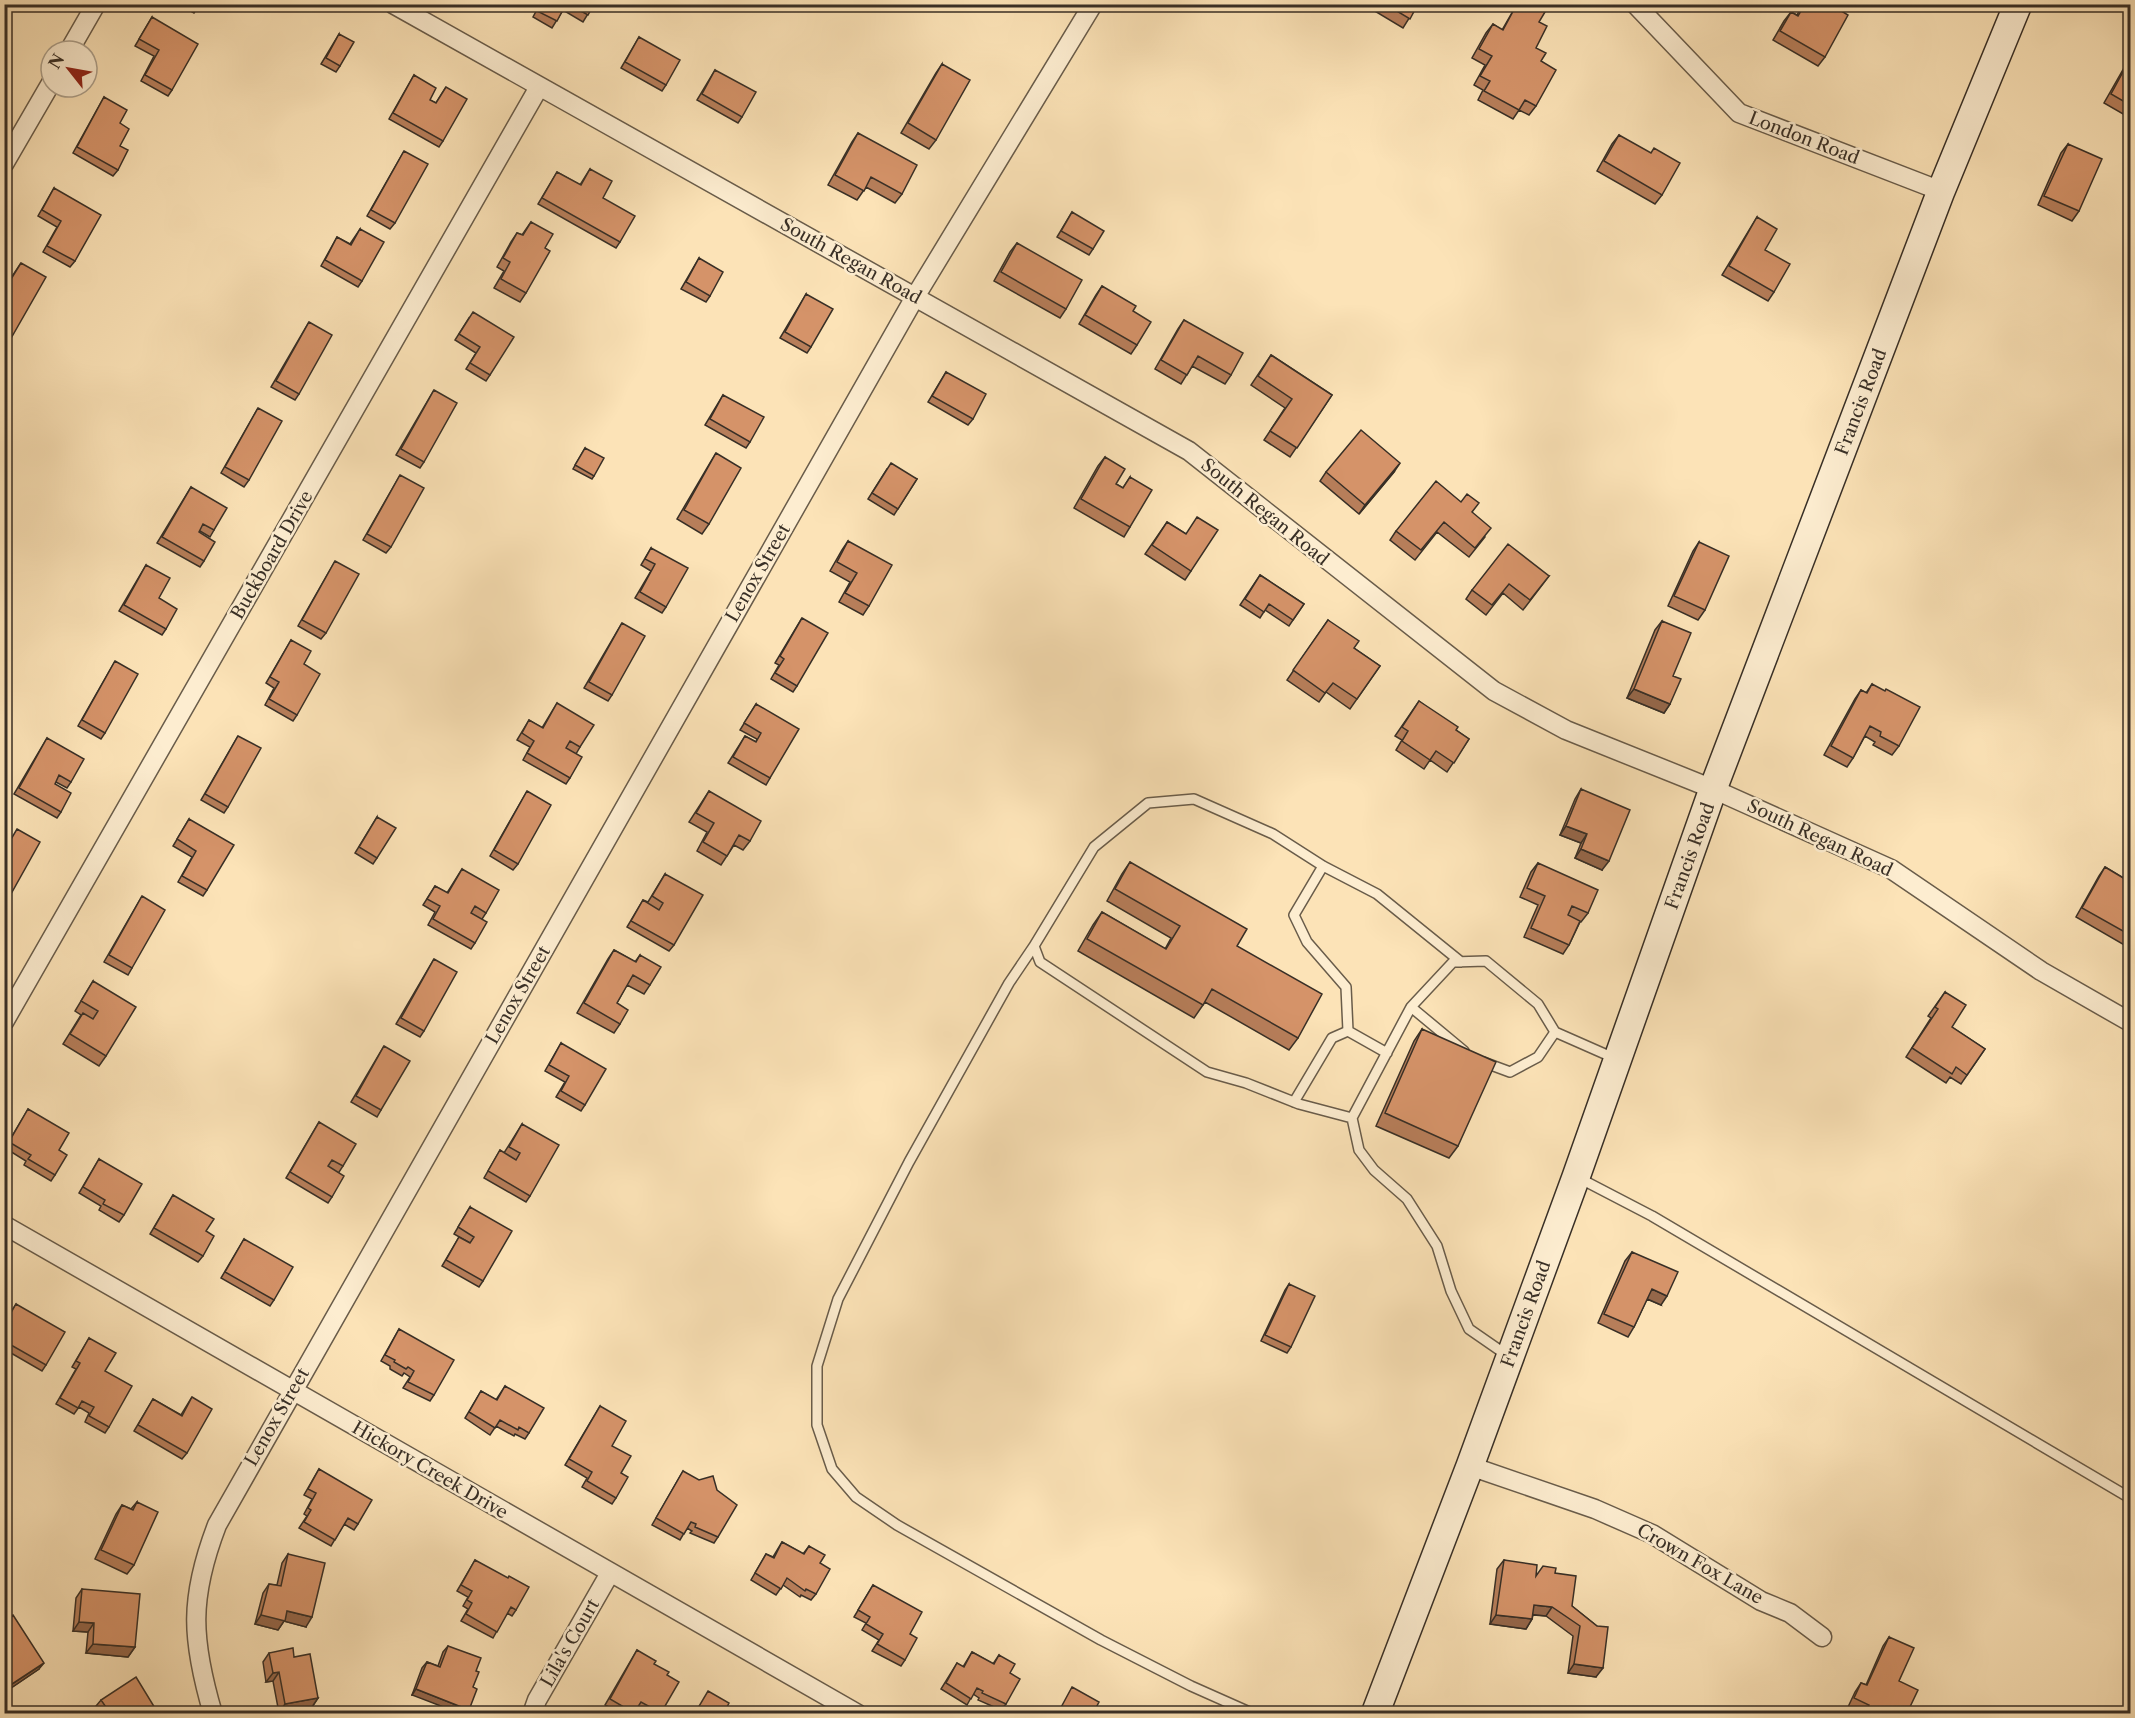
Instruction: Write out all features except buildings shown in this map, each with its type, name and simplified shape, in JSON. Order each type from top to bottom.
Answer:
[{"type":"street","points":[[76,39],[96,4]]},
{"type":"street","name":"South Regan Road","points":[[393,4],[1189,451],[1494,692],[1566,730],[1713,789],[1891,869],[2041,971],[2130,1022]]},
{"type":"street","name":"Lenox Street","points":[[213,1713],[201,1675],[196,1642],[198,1591],[202,1569],[217,1525],[915,297],[1093,4]]},
{"type":"street","name":"London Road","points":[[1635,4],[1739,113],[1941,191]]},
{"type":"street","name":"Francis Road","points":[[1375,1713],[1510,1358],[1713,789],[1941,191],[2018,4]]},
{"type":"street","name":"Buckboard Drive","points":[[4,1022],[539,87]]},
{"type":"street","points":[[4,164],[42,99]]},
{"type":"street","name":"Hickory Creek Drive","points":[[4,1225],[858,1713]]},
{"type":"street","name":"Crown Fox Lane","points":[[1470,1466],[1595,1509],[1652,1534],[1761,1601],[1790,1613],[1822,1637]]},
{"type":"street","name":"Lila's Court","points":[[532,1713],[537,1700],[610,1573]]},
{"type":"lane","points":[[1254,1713],[1191,1686],[1111,1645],[897,1525],[856,1497],[832,1469],[817,1425],[817,1366],[838,1299],[909,1162],[1009,983],[1094,847],[1148,803],[1194,799],[1273,834],[1323,866],[1377,894],[1461,962]]},
{"type":"lane","points":[[1323,866],[1294,915],[1307,942],[1346,987],[1348,1030]]},
{"type":"lane","points":[[1034,946],[1040,962],[1207,1072],[1246,1083],[1294,1102],[1352,1118]]},
{"type":"lane","points":[[1510,1358],[1469,1329],[1451,1290],[1437,1246],[1407,1199],[1374,1170],[1359,1150],[1352,1118],[1411,1006],[1453,962],[1486,961],[1538,1004],[1555,1032],[1618,1059]]},
{"type":"lane","points":[[1411,1006],[1472,1058],[1510,1072],[1538,1057],[1555,1032]]},
{"type":"lane","points":[[1294,1102],[1332,1038],[1348,1030]]},
{"type":"lane","points":[[1348,1030],[1387,1053]]},
{"type":"lane","points":[[1576,1177],[1652,1216],[2130,1498]]}]
